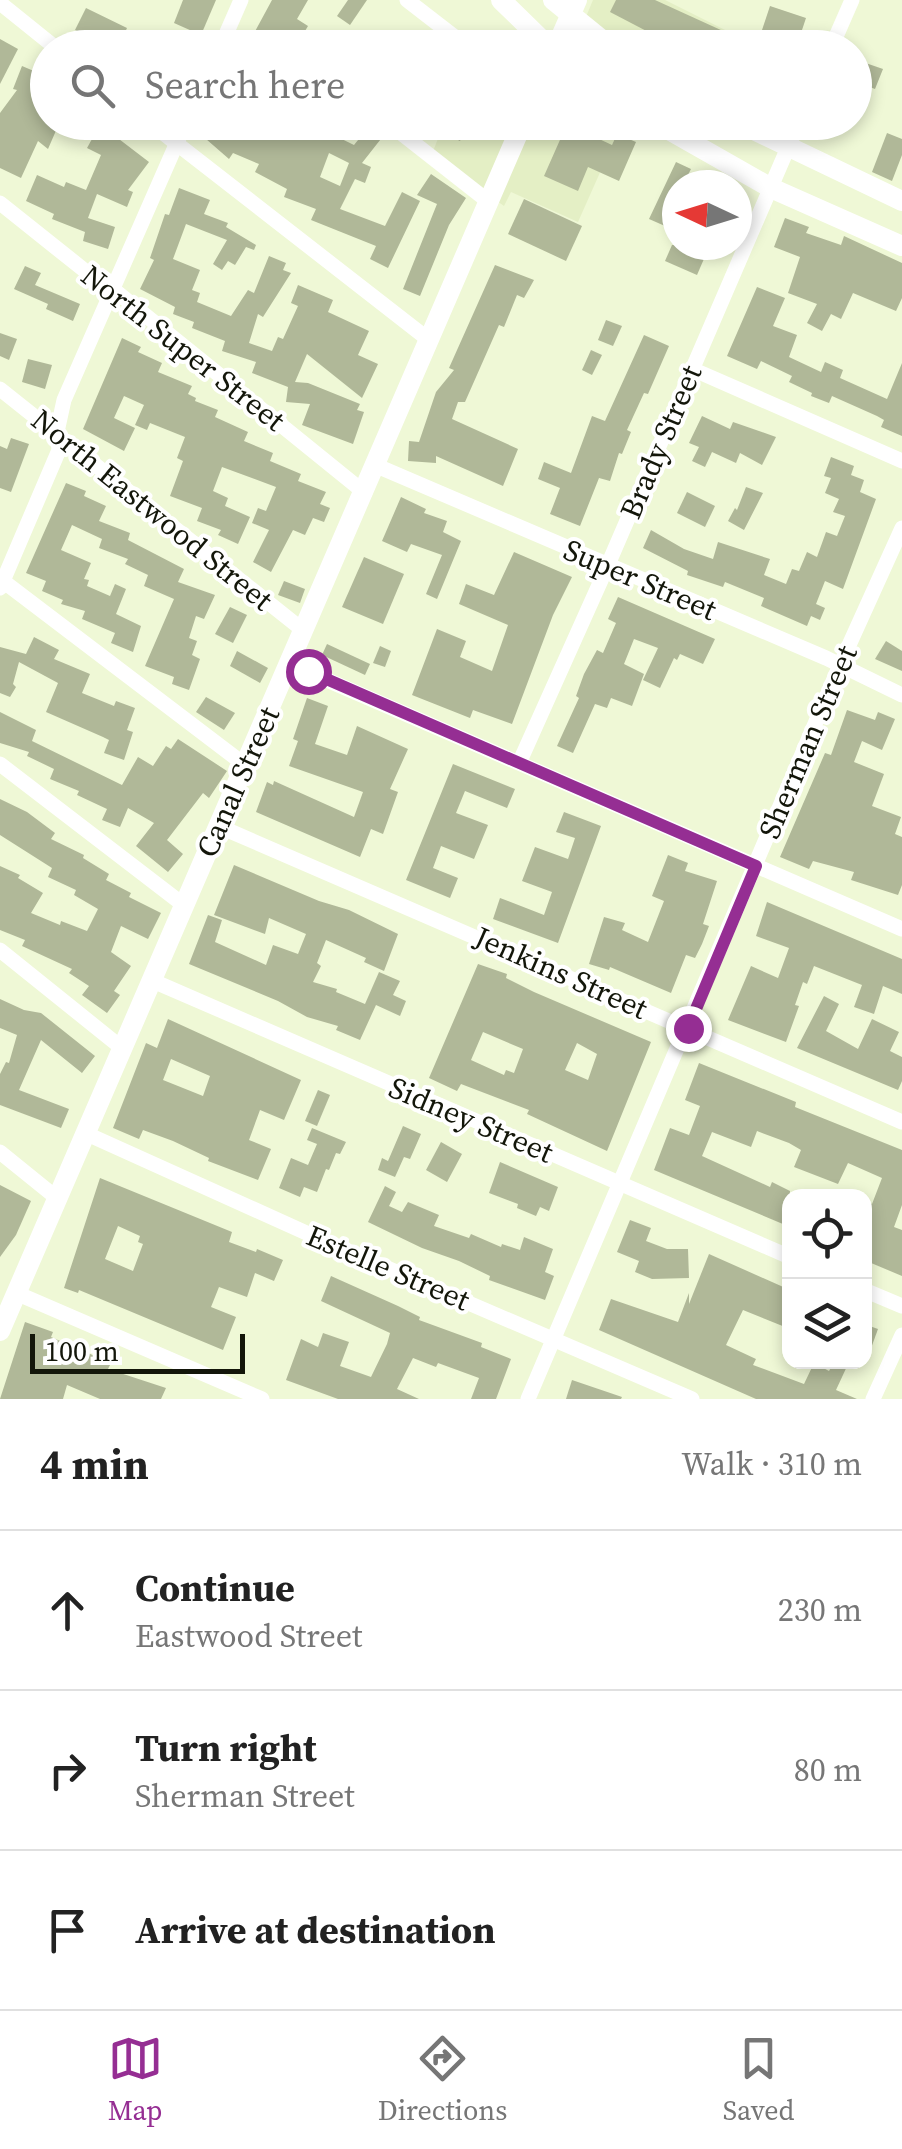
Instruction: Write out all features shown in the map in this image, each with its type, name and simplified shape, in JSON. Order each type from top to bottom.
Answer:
[{"type":"street","points":[[228,30],[241,0]]},
{"type":"street","points":[[407,0],[446,30]]},
{"type":"street","points":[[501,0],[534,30]]},
{"type":"street","points":[[553,0],[573,8],[594,30]]},
{"type":"street","points":[[839,30],[852,0]]},
{"type":"street","points":[[0,2],[34,30]]},
{"type":"street","points":[[171,140],[429,340]]},
{"type":"street","points":[[178,140],[64,400],[57,432],[59,450],[2,584],[245,766]]},
{"type":"street","points":[[410,140],[489,202]]},
{"type":"street","name":"Canal Street","points":[[0,1331],[515,140]]},
{"type":"street","points":[[687,140],[772,188],[902,246]]},
{"type":"street","points":[[772,140],[902,200]]},
{"type":"street","name":"Brady Street","points":[[520,761],[790,140]]},
{"type":"street","name":"North Super Street","points":[[0,204],[113,289],[365,493]]},
{"type":"street","points":[[692,368],[902,460]]},
{"type":"street","name":"North Eastwood Street","points":[[0,389],[304,631]]},
{"type":"street","name":"Super Street","points":[[377,466],[902,695]]},
{"type":"street","name":"Sherman Street","points":[[528,1399],[902,528]]},
{"type":"street","points":[[290,664],[902,930]]},
{"type":"street","points":[[0,764],[185,906]]},
{"type":"street","name":"Jenkins Street","points":[[218,826],[902,1122]]},
{"type":"street","points":[[0,950],[123,1049]]},
{"type":"street","name":"Sidney Street","points":[[153,982],[782,1254]]},
{"type":"street","name":"Estelle Street","points":[[87,1134],[692,1399]]},
{"type":"street","points":[[0,1152],[58,1199]]},
{"type":"street","points":[[16,1293],[262,1399]]},
{"type":"street","points":[[872,1293],[902,1306]]},
{"type":"street","points":[[873,1399],[902,1335]]},
{"type":"shaded area","points":[[593,0],[665,0],[725,30],[580,30]]},
{"type":"shaded area","points":[[437,140],[614,140],[578,222],[511,192],[504,206],[432,154]]},
{"type":"building","points":[[183,0],[216,0],[203,30],[190,30],[174,23]]},
{"type":"building","points":[[272,0],[308,0],[297,19],[308,26],[306,30],[256,30]]},
{"type":"building","points":[[348,0],[367,0],[350,25],[337,16]]},
{"type":"building","points":[[616,0],[655,0],[721,30],[644,30],[610,12]]},
{"type":"building","points":[[770,6],[806,18],[802,30],[762,30]]},
{"type":"building","points":[[86,8],[127,28],[126,30],[75,30]]},
{"type":"building","points":[[0,39],[18,49],[0,84]]},
{"type":"building","points":[[872,65],[883,69],[875,89],[872,88]]},
{"type":"building","points":[[22,66],[30,69],[30,140],[52,140],[48,149],[38,141],[21,178],[0,168],[0,113],[17,90],[13,89]]},
{"type":"building","points":[[887,133],[902,139],[902,155],[892,181],[872,172]]},
{"type":"building","points":[[91,140],[120,140],[149,162],[128,190],[133,192],[127,207],[97,194],[88,218],[115,227],[108,249],[83,241],[85,232],[52,219],[54,214],[26,201],[37,175],[64,187],[66,182],[86,190],[101,155],[87,148]]},
{"type":"building","points":[[207,140],[344,140],[354,145],[358,140],[380,140],[362,163],[371,167],[365,183],[355,179],[340,209],[385,226],[402,192],[420,201],[388,268],[370,259],[376,246],[311,220],[316,209],[284,197],[287,189],[255,172],[259,164],[233,153],[229,159]],"holes":[[[329,153],[349,163],[340,186],[320,177]]]},
{"type":"building","points":[[560,140],[601,140],[612,145],[614,140],[636,142],[619,181],[588,167],[578,191],[544,176]]},
{"type":"building","points":[[676,162],[691,169],[690,170],[672,170]]},
{"type":"building","points":[[431,174],[466,198],[449,225],[420,296],[403,289],[437,204],[417,195]]},
{"type":"building","points":[[179,188],[210,200],[204,214],[228,223],[226,227],[256,245],[254,250],[246,247],[235,265],[228,261],[222,270],[213,264],[227,240],[186,224],[173,259],[200,270],[192,290],[200,293],[197,302],[231,316],[248,290],[254,293],[269,256],[286,263],[283,270],[291,273],[263,317],[258,314],[249,343],[272,351],[278,337],[283,339],[298,306],[291,303],[298,285],[333,300],[328,312],[369,331],[358,355],[378,364],[362,398],[307,354],[295,382],[308,383],[360,404],[357,410],[364,412],[353,444],[302,425],[310,404],[286,402],[288,387],[252,373],[256,362],[222,351],[225,341],[192,328],[194,322],[173,314],[175,307],[140,289],[154,260],[150,258],[165,214],[169,215]]},
{"type":"building","points":[[662,192],[662,225],[649,219]]},
{"type":"building","points":[[524,199],[582,226],[566,261],[508,234]]},
{"type":"building","points":[[785,218],[809,227],[806,233],[841,245],[844,236],[902,263],[902,298],[896,311],[853,293],[841,319],[831,314],[822,331],[807,323],[817,304],[788,293],[800,257],[774,247]]},
{"type":"building","points":[[665,260],[704,260],[697,275]]},
{"type":"building","points":[[495,265],[534,280],[524,298],[517,295],[504,327],[499,325],[465,402],[458,402],[452,419],[518,449],[503,486],[436,456],[436,463],[408,461],[409,441],[419,442],[436,392],[454,370],[449,368]]},
{"type":"building","points":[[25,266],[41,273],[35,285],[80,304],[73,321],[46,309],[48,304],[14,289]]},
{"type":"building","points":[[757,287],[785,298],[773,326],[797,335],[789,357],[821,372],[825,362],[843,370],[840,378],[887,399],[902,363],[902,436],[881,427],[884,420],[832,396],[829,403],[811,396],[812,393],[789,382],[792,376],[761,361],[757,369],[727,356]]},
{"type":"building","points":[[606,320],[622,326],[613,346],[598,340]]},
{"type":"building","points":[[0,333],[17,339],[9,360],[0,356]]},
{"type":"building","points":[[644,335],[669,346],[627,430],[631,432],[610,481],[599,478],[580,526],[550,514],[560,488],[538,479],[544,462],[571,473],[592,416],[605,421]]},
{"type":"building","points":[[122,338],[141,347],[138,352],[162,363],[158,372],[192,386],[188,394],[218,410],[215,417],[248,432],[244,441],[273,453],[270,461],[301,474],[298,481],[326,492],[320,504],[330,508],[324,522],[313,518],[305,535],[293,530],[271,572],[253,562],[269,530],[252,523],[258,508],[266,511],[276,487],[222,467],[213,491],[228,498],[225,506],[250,517],[238,544],[218,535],[221,530],[197,521],[202,508],[170,496],[183,461],[177,458],[185,437],[150,423],[147,430],[135,425],[144,405],[124,396],[114,418],[135,428],[124,451],[83,429]]},
{"type":"building","points":[[591,350],[602,355],[592,375],[582,370]]},
{"type":"building","points":[[28,359],[52,365],[45,389],[22,382]]},
{"type":"building","points":[[702,416],[730,429],[733,422],[776,437],[762,465],[740,453],[736,463],[712,452],[705,467],[692,461],[699,447],[689,443]]},
{"type":"building","points":[[11,438],[29,444],[11,492],[0,488],[0,446],[7,449]]},
{"type":"building","points":[[831,457],[854,466],[851,475],[864,480],[860,492],[876,499],[843,589],[825,581],[816,604],[825,608],[820,620],[811,616],[807,626],[761,606],[764,598],[725,582],[723,587],[687,575],[688,571],[643,548],[651,530],[684,549],[713,559],[718,542],[770,559],[764,575],[786,584],[792,569],[799,571],[807,552],[817,557],[826,532],[837,536],[845,516],[833,512],[839,499],[825,493],[831,478],[824,476]]},
{"type":"building","points":[[66,483],[86,491],[84,496],[106,506],[99,521],[130,533],[128,540],[184,569],[178,582],[215,595],[204,619],[196,616],[189,638],[197,641],[192,655],[200,659],[189,690],[172,684],[174,677],[145,666],[174,599],[144,586],[148,575],[125,564],[128,559],[99,548],[102,539],[72,525],[61,550],[91,563],[84,579],[89,580],[87,586],[110,596],[115,584],[126,589],[116,614],[141,626],[133,652],[111,643],[115,633],[82,619],[85,611],[61,604],[63,600],[42,591],[46,581],[26,573]]},
{"type":"building","points":[[746,487],[763,493],[744,530],[728,521]]},
{"type":"building","points":[[687,492],[715,506],[705,527],[677,513]]},
{"type":"building","points":[[401,497],[426,509],[424,513],[447,521],[443,532],[461,541],[437,599],[426,594],[442,555],[411,544],[407,552],[382,541]]},
{"type":"building","points":[[514,552],[572,577],[553,615],[512,724],[473,710],[470,718],[412,695],[437,629],[466,641],[460,657],[492,671],[508,625],[459,604],[466,584],[494,595]]},
{"type":"building","points":[[364,557],[404,574],[383,624],[342,607]]},
{"type":"building","points":[[284,581],[305,589],[300,603],[278,595]]},
{"type":"building","points":[[618,597],[715,639],[703,664],[680,654],[677,660],[674,658],[660,688],[643,680],[658,648],[634,639],[624,664],[644,674],[632,706],[611,698],[607,708],[595,704],[573,753],[557,746],[579,698],[576,696],[584,674],[597,650],[603,653],[616,623],[608,619]]},
{"type":"building","points":[[230,607],[247,615],[233,643],[215,634]]},
{"type":"building","points":[[34,637],[59,650],[54,659],[90,674],[82,693],[114,706],[116,701],[135,708],[127,730],[133,732],[124,760],[104,753],[109,740],[46,712],[58,683],[19,662],[13,684],[16,687],[10,697],[0,693],[0,647],[26,654]]},
{"type":"building","points":[[886,641],[902,651],[902,671],[875,659]]},
{"type":"building","points":[[327,644],[370,664],[365,675],[322,655]]},
{"type":"building","points":[[380,646],[391,651],[385,667],[373,663]]},
{"type":"building","points":[[237,651],[268,668],[260,683],[230,666]]},
{"type":"building","points":[[206,697],[235,713],[224,730],[196,712]]},
{"type":"building","points":[[307,698],[328,706],[315,744],[347,755],[357,726],[408,749],[390,789],[398,792],[383,834],[371,829],[360,857],[256,812],[267,782],[273,785],[274,781],[354,817],[363,792],[289,766],[298,741],[293,739]]},
{"type":"building","points":[[847,710],[875,720],[878,712],[895,719],[882,750],[862,741],[854,762],[884,774],[872,806],[901,817],[895,834],[902,837],[902,885],[898,895],[851,880],[854,872],[813,861],[809,869],[780,857],[825,753],[831,755]]},
{"type":"building","points":[[0,712],[36,730],[32,741],[122,785],[138,757],[153,766],[166,746],[171,749],[178,739],[227,771],[209,798],[203,793],[167,840],[183,854],[168,872],[136,846],[154,823],[128,808],[120,827],[102,820],[107,809],[50,779],[54,769],[27,756],[29,752],[0,743]]},
{"type":"building","points":[[453,764],[515,789],[507,808],[465,791],[456,813],[488,825],[474,859],[441,846],[433,868],[458,878],[450,898],[406,880]]},
{"type":"building","points":[[0,799],[27,812],[55,833],[51,839],[84,855],[109,874],[106,880],[131,893],[129,897],[161,913],[148,939],[121,926],[111,952],[131,966],[114,991],[120,995],[107,1013],[82,995],[89,986],[69,973],[72,969],[22,946],[25,940],[0,930],[0,866],[20,875],[18,878],[43,893],[31,913],[87,931],[98,909],[74,895],[76,890],[48,877],[52,868],[0,835]]},
{"type":"building","points":[[564,812],[601,826],[558,943],[493,919],[500,898],[544,915],[552,892],[522,881],[535,847],[568,859],[575,838],[556,832]]},
{"type":"building","points":[[668,855],[688,863],[685,871],[717,881],[703,924],[709,926],[702,944],[695,958],[686,955],[671,993],[610,967],[609,970],[589,964],[604,917],[625,923],[622,930],[648,942],[664,901],[652,896]]},
{"type":"building","points":[[234,865],[349,910],[398,934],[384,971],[326,940],[313,982],[365,1004],[379,972],[400,981],[393,995],[406,1001],[400,1016],[376,1005],[360,1040],[336,1030],[338,1026],[307,1017],[189,964],[208,915],[222,920],[215,942],[266,965],[273,945],[298,954],[306,934],[269,918],[265,934],[214,915]]},
{"type":"building","points":[[767,902],[902,959],[902,994],[883,986],[874,1014],[854,1007],[862,985],[814,966],[807,984],[803,982],[786,1042],[728,1020],[751,966],[778,978],[789,948],[756,936]]},
{"type":"building","points":[[478,964],[651,1042],[607,1151],[527,1114],[529,1110],[461,1084],[457,1091],[429,1078]],"holes":[[[483,1032],[523,1049],[514,1073],[506,1070],[504,1075],[471,1060]],[[577,1043],[597,1054],[588,1080],[565,1070]]]},
{"type":"building","points":[[824,996],[839,1004],[826,1031],[858,1049],[872,1019],[899,1032],[890,1051],[902,1057],[898,1090],[797,1048]]},
{"type":"building","points":[[0,999],[41,1013],[95,1056],[82,1073],[41,1040],[19,1090],[69,1109],[61,1128],[0,1105],[0,1074],[9,1063],[17,1035],[0,1028]]},
{"type":"building","points":[[168,1019],[301,1080],[284,1120],[260,1110],[249,1140],[271,1149],[258,1180],[143,1130],[139,1139],[113,1128],[146,1043],[157,1048]],"holes":[[[171,1059],[210,1076],[203,1096],[163,1080]]]},
{"type":"building","points":[[699,1063],[902,1150],[902,1205],[894,1227],[902,1230],[902,1276],[872,1263],[872,1204],[882,1178],[848,1163],[838,1184],[794,1167],[801,1150],[789,1143],[757,1131],[751,1147],[712,1132],[702,1156],[770,1187],[772,1182],[786,1189],[782,1189],[782,1224],[654,1170],[670,1128],[689,1135],[700,1106],[685,1100]]},
{"type":"building","points":[[318,1090],[330,1095],[317,1126],[305,1121]]},
{"type":"building","points":[[403,1126],[421,1134],[410,1159],[404,1157],[395,1177],[378,1170],[382,1158],[388,1161]]},
{"type":"building","points":[[312,1128],[346,1142],[329,1170],[326,1169],[317,1192],[304,1187],[300,1197],[279,1188],[291,1158],[308,1165],[317,1144],[307,1140]]},
{"type":"building","points":[[441,1142],[462,1154],[447,1182],[426,1170]]},
{"type":"building","points":[[500,1162],[558,1187],[549,1211],[540,1207],[536,1216],[489,1193]]},
{"type":"building","points":[[100,1178],[232,1232],[229,1242],[283,1260],[274,1281],[255,1273],[247,1297],[219,1287],[211,1307],[236,1317],[223,1350],[79,1290],[78,1293],[64,1288]],"holes":[[[118,1226],[140,1236],[138,1242],[143,1244],[133,1271],[105,1259]]]},
{"type":"building","points":[[0,1185],[31,1201],[16,1235],[0,1257]]},
{"type":"building","points":[[385,1186],[396,1192],[389,1206],[402,1212],[408,1202],[439,1215],[434,1226],[469,1238],[471,1234],[501,1247],[502,1244],[520,1250],[524,1237],[553,1249],[545,1272],[554,1276],[545,1300],[489,1280],[490,1276],[459,1261],[368,1222]]},
{"type":"building","points":[[630,1220],[651,1228],[646,1241],[667,1249],[688,1249],[689,1278],[652,1279],[635,1272],[639,1261],[617,1252]]},
{"type":"building","points":[[709,1254],[782,1286],[782,1326],[743,1310],[726,1345],[756,1359],[753,1365],[804,1384],[811,1369],[846,1369],[836,1390],[857,1399],[756,1399],[599,1330],[611,1299],[678,1322],[689,1293],[689,1304]]},
{"type":"building","points":[[331,1276],[420,1317],[419,1320],[482,1343],[481,1347],[511,1359],[496,1399],[471,1399],[479,1378],[413,1358],[397,1389],[419,1399],[338,1399],[286,1380],[301,1339],[318,1347],[323,1333],[349,1342],[340,1366],[371,1377],[387,1344],[390,1333],[321,1301]]},
{"type":"building","points":[[25,1322],[53,1332],[51,1337],[111,1363],[108,1369],[166,1388],[161,1399],[100,1399],[67,1385],[63,1399],[0,1399]]},
{"type":"building","points":[[572,1380],[622,1397],[566,1399]]},
{"type":"route","points":[[308,671],[756,866],[688,1028]]}]
